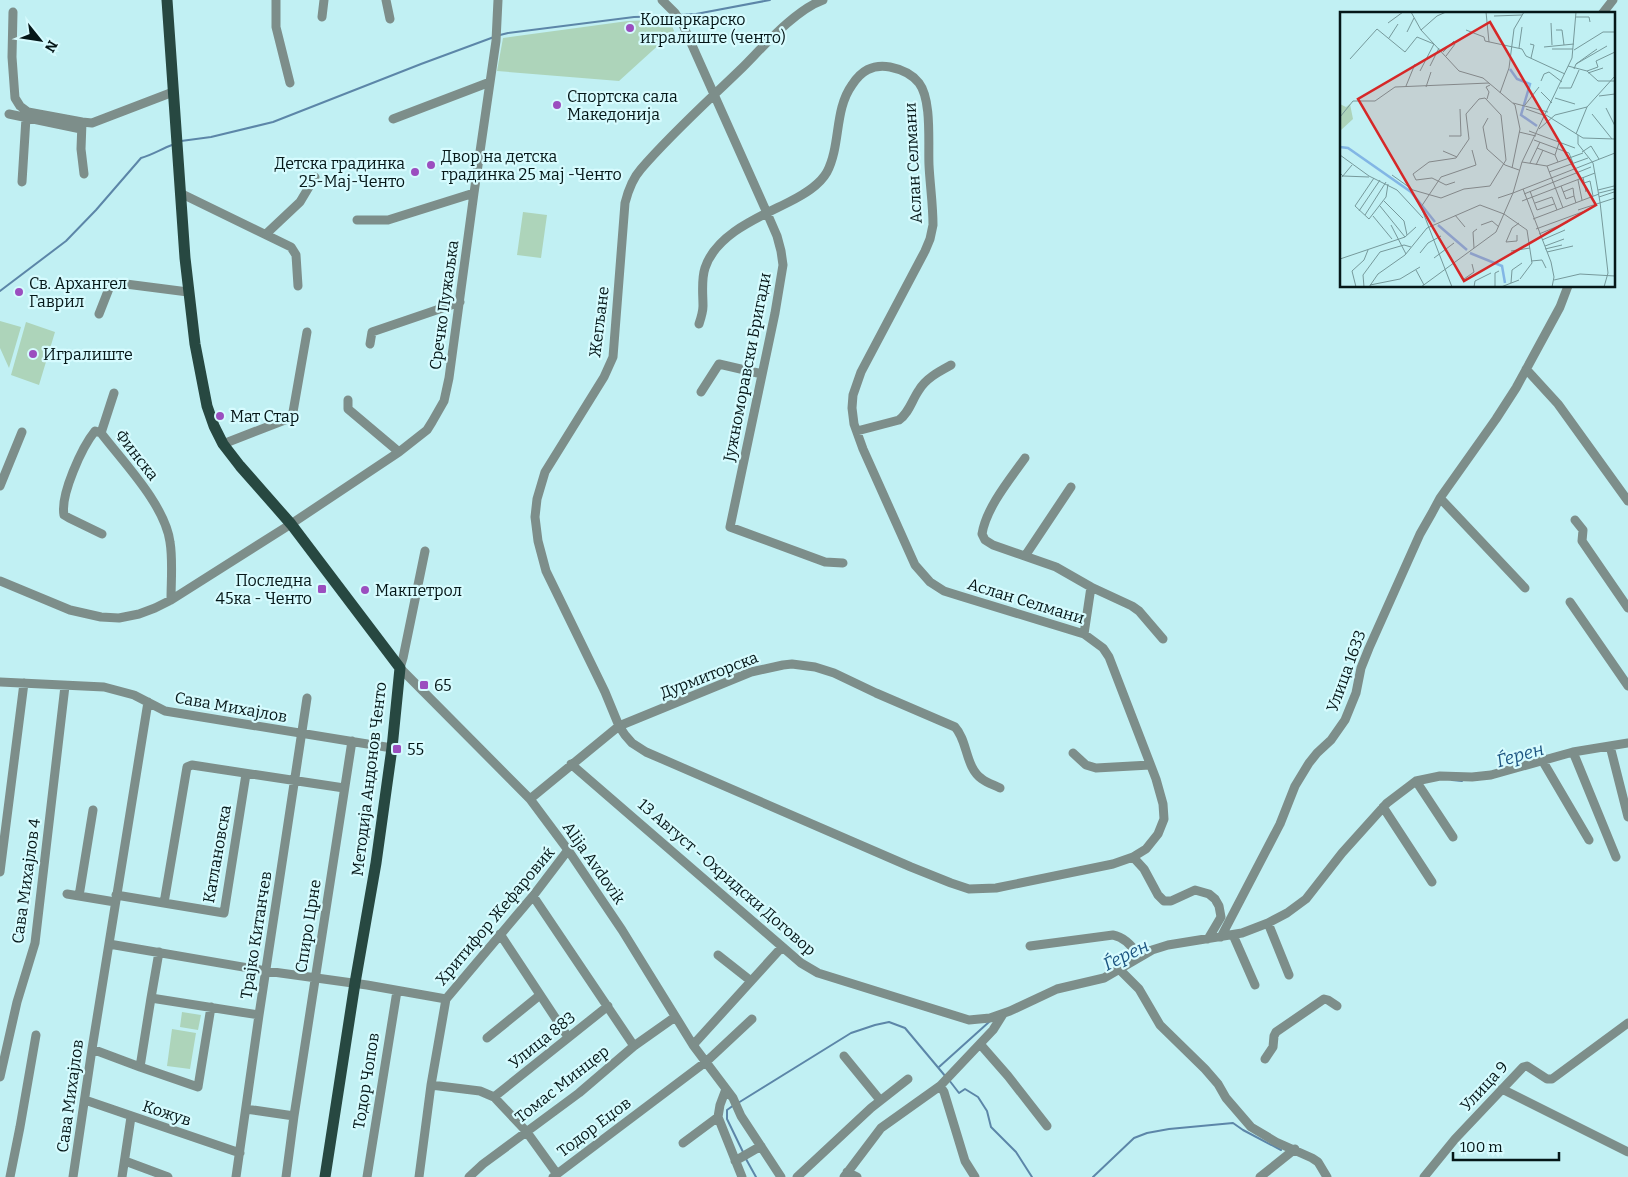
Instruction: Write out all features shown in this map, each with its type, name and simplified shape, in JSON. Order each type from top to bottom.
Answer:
[{"type":"main road","name":"Методија Андонов Ченто","points":[[167,0],[188,292],[204,395],[214,426],[223,444],[291,524],[400,668],[392,748],[376,863],[325,1177]]},
{"type":"street","points":[[276,0],[276,27],[290,83]]},
{"type":"street","points":[[322,17],[324,0]]},
{"type":"street","points":[[386,0],[390,19]]},
{"type":"street","name":"Сречко Пужаљка","points":[[291,524],[398,452],[427,430],[444,401],[460,302],[496,41],[498,0]]},
{"type":"street","name":"Јужноморавски Бригади","points":[[662,0],[675,13],[682,25],[714,95],[777,236],[783,265],[775,313],[730,527],[825,562],[843,563]]},
{"type":"street","name":"Жегљане","points":[[619,726],[605,692],[546,571],[538,541],[535,517],[537,499],[545,472],[604,377],[613,357],[625,203],[628,192],[640,170],[786,26],[823,0]]},
{"type":"street","points":[[1604,12],[1613,0]]},
{"type":"street","points":[[13,12],[12,57],[15,98],[27,115],[22,182]]},
{"type":"street","name":"Аслан Селмани","points":[[619,726],[632,743],[646,752],[911,867],[969,888],[996,888],[1113,864],[1133,858],[1146,849],[1158,834],[1164,819],[1163,804],[1150,765],[1109,657],[1103,648],[1084,634],[952,594],[930,582],[915,565],[857,431],[852,402],[861,372],[925,251],[933,225],[927,108],[920,84],[901,70],[888,66],[873,67],[861,73],[850,87],[842,109],[827,172],[815,187],[767,213]]},
{"type":"street","points":[[393,119],[490,82]]},
{"type":"street","points":[[9,114],[27,115],[82,126],[173,92]]},
{"type":"street","points":[[82,126],[81,149],[84,174]]},
{"type":"street","points":[[266,234],[300,202],[315,177]]},
{"type":"street","points":[[180,193],[291,247],[295,251],[298,286]]},
{"type":"street","points":[[357,220],[388,220],[474,193]]},
{"type":"street","points":[[699,324],[703,308],[705,268],[714,249],[726,238],[767,213]]},
{"type":"street","points":[[99,314],[113,283],[188,292]]},
{"type":"street","name":"Улица 1633","points":[[1221,937],[1280,824],[1295,786],[1309,763],[1331,740],[1348,716],[1356,693],[1361,668],[1420,534],[1440,498],[1496,419],[1526,369],[1560,307],[1567,288]]},
{"type":"street","points":[[370,344],[372,332],[460,302]]},
{"type":"street","points":[[223,444],[290,418],[293,412],[307,332]]},
{"type":"street","points":[[701,392],[719,364],[762,374]]},
{"type":"street","points":[[857,431],[899,420],[903,417],[925,382],[951,365]]},
{"type":"street","points":[[1526,369],[1558,404],[1628,501]]},
{"type":"street","points":[[101,433],[114,393]]},
{"type":"street","points":[[348,400],[348,409],[398,452]]},
{"type":"street","name":"Финска","points":[[102,534],[69,518],[64,515],[63,511],[67,488],[85,447],[95,431],[101,433],[158,506],[166,525],[170,543],[171,600]]},
{"type":"street","points":[[0,486],[22,432]]},
{"type":"street","points":[[1025,458],[1006,485],[985,523],[982,534],[987,543],[1056,566],[1090,587],[1132,606],[1139,611],[1163,639]]},
{"type":"street","points":[[1024,556],[1071,487]]},
{"type":"street","points":[[1440,498],[1525,588]]},
{"type":"street","points":[[1575,520],[1583,530],[1582,541],[1628,608]]},
{"type":"street","points":[[0,581],[70,610],[101,617],[119,618],[139,614],[171,600],[291,524]]},
{"type":"street","points":[[400,668],[425,551]]},
{"type":"street","points":[[1084,634],[1090,587]]},
{"type":"street","points":[[1570,602],[1628,686]]},
{"type":"street","name":"Дурмиторска","points":[[530,799],[619,726],[751,672],[792,664],[815,667],[834,673],[955,727],[960,733],[974,771],[981,779],[1000,788]]},
{"type":"street","name":"Alija Avdovik","points":[[400,668],[530,799],[568,850],[622,930],[674,1017],[733,1098],[741,1116],[761,1146]]},
{"type":"street","points":[[0,682],[104,687],[130,694],[148,702]]},
{"type":"street","points":[[0,872],[24,683]]},
{"type":"street","name":"Сава Михајлов 4","points":[[0,1077],[17,1002],[35,943],[65,686]]},
{"type":"street","name":"Трајко Китанчев","points":[[236,1177],[307,698]]},
{"type":"street","name":"Сава Михајлов","points":[[73,1177],[148,702],[165,711],[392,748]]},
{"type":"street","name":"Спиро Црне","points":[[286,1177],[352,741]]},
{"type":"street","name":"13 Август - Охридски Договор","points":[[572,764],[802,963],[818,973],[969,1020],[990,1018],[1003,1014],[1058,990],[1098,980],[1152,950],[1168,945],[1242,933],[1287,913],[1306,899],[1342,853],[1383,807],[1416,781],[1440,776],[1491,775],[1574,752],[1628,743]]},
{"type":"street","points":[[1610,746],[1628,817]]},
{"type":"street","points":[[1574,752],[1616,856]]},
{"type":"street","points":[[1073,753],[1086,765],[1096,768],[1150,765]]},
{"type":"street","points":[[1542,760],[1589,840]]},
{"type":"street","points":[[164,903],[187,767],[192,764],[344,788]]},
{"type":"street","name":"Катлановска","points":[[116,898],[164,903],[224,913],[246,774]]},
{"type":"street","points":[[1416,781],[1453,838]]},
{"type":"street","points":[[1383,807],[1432,882]]},
{"type":"street","points":[[79,896],[93,810]]},
{"type":"street","name":"Хритифор Жефаровиќ","points":[[109,944],[446,999],[533,896],[568,850]]},
{"type":"street","points":[[1133,858],[1144,869],[1164,901],[1171,901],[1195,890],[1208,894],[1215,899],[1219,906],[1221,917],[1208,939]]},
{"type":"street","points":[[67,894],[116,898]]},
{"type":"street","points":[[533,896],[634,1046]]},
{"type":"street","points":[[1268,923],[1289,975]]},
{"type":"street","points":[[500,934],[568,1037]]},
{"type":"street","points":[[1030,946],[1113,935],[1126,941],[1140,956]]},
{"type":"street","points":[[1233,935],[1254,985]]},
{"type":"street","points":[[693,1045],[782,947]]},
{"type":"street","points":[[140,1067],[159,952]]},
{"type":"street","points":[[718,955],[751,981]]},
{"type":"street","points":[[1119,969],[1139,988],[1160,1025],[1205,1069],[1240,1116],[1251,1127],[1276,1142],[1295,1149],[1318,1162],[1327,1177]]},
{"type":"street","name":"Тодор Чопов","points":[[367,1177],[397,990]]},
{"type":"street","points":[[486,1038],[540,995]]},
{"type":"street","points":[[151,998],[259,1015]]},
{"type":"street","points":[[419,1177],[431,1085],[446,999]]},
{"type":"street","points":[[1264,1059],[1273,1047],[1276,1032],[1324,999],[1337,1006]]},
{"type":"street","name":"Улица 883","points":[[494,1096],[608,1006]]},
{"type":"street","points":[[92,1049],[198,1088],[211,1007]]},
{"type":"street","points":[[857,1177],[846,1174],[881,1128],[942,1084],[993,1030],[1003,1014]]},
{"type":"street","name":"Томас Минцер","points":[[469,1177],[526,1131],[579,1093],[634,1046],[674,1017]]},
{"type":"street","name":"Тодор Еџов","points":[[494,1096],[526,1131],[555,1175],[707,1062],[752,1019]]},
{"type":"street","name":"Улица 9","points":[[1424,1177],[1455,1139],[1523,1067],[1527,1066],[1547,1079],[1552,1079],[1628,1023]]},
{"type":"street","points":[[10,1177],[36,1035]]},
{"type":"street","points":[[980,1044],[1047,1126]]},
{"type":"street","points":[[844,1056],[880,1100]]},
{"type":"street","points":[[796,1177],[880,1100],[908,1079]]},
{"type":"street","points":[[942,1084],[966,1161],[975,1177]]},
{"type":"street","points":[[431,1085],[480,1091],[494,1096]]},
{"type":"street","points":[[726,1089],[718,1117],[737,1160],[742,1177]]},
{"type":"street","points":[[1502,1089],[1628,1152]]},
{"type":"street","name":"Кожув","points":[[85,1100],[240,1153]]},
{"type":"street","points":[[246,1108],[294,1116]]},
{"type":"street","points":[[122,1177],[131,1117]]},
{"type":"street","points":[[683,1143],[718,1117]]},
{"type":"street","points":[[737,1160],[761,1146],[781,1177]]},
{"type":"street","points":[[1260,1177],[1295,1149]]},
{"type":"street","points":[[125,1161],[168,1177]]},
{"type":"green space","points":[[670,20],[674,31],[619,81],[497,71],[503,38],[628,21]]},
{"type":"green space","points":[[523,212],[547,215],[541,258],[517,255]]},
{"type":"green space","points":[[0,321],[21,327],[9,368],[0,348]]},
{"type":"green space","name":"Игралиште","points":[[26,322],[55,332],[39,385],[11,375]]},
{"type":"green space","points":[[182,1012],[201,1015],[198,1030],[180,1027]]},
{"type":"green space","points":[[172,1029],[196,1033],[190,1069],[167,1066]]},
{"type":"waterway","points":[[679,15],[696,14],[770,0]]},
{"type":"waterway","points":[[500,35],[634,17],[672,16]]},
{"type":"waterway","points":[[181,141],[211,137],[273,122],[494,37]]},
{"type":"waterway","points":[[0,291],[66,241],[141,158],[172,145]]},
{"type":"waterway","name":"Ѓерен","points":[[1452,780],[1462,781]]},
{"type":"waterway","points":[[738,1103],[851,1033],[889,1022],[905,1028],[946,1077]]},
{"type":"waterway","points":[[939,1067],[989,1022]]},
{"type":"waterway","points":[[949,1080],[959,1093],[965,1089],[978,1097],[987,1111],[991,1127],[1016,1152],[1032,1177]]},
{"type":"waterway","points":[[734,1105],[727,1110],[727,1119],[743,1152]]},
{"type":"waterway","points":[[1093,1177],[1134,1138],[1147,1133],[1169,1129],[1233,1123],[1281,1150]]},
{"type":"waterway","points":[[746,1159],[756,1177]]},
{"type":"place","name":"Кошаркарско игралиште (ченто)","points":[[630,28]]},
{"type":"place","name":"Спортска сала Македонија","points":[[557,105]]},
{"type":"place","name":"Двор на детска градинка 25 мај -Ченто","points":[[431,165]]},
{"type":"place","name":"Детска градинка 25-Мај-Ченто","points":[[415,172]]},
{"type":"place","name":"Св. Архангел Гаврил","points":[[19,292]]},
{"type":"place","name":"Игралиште","points":[[33,354]]},
{"type":"place","name":"Мат Стар","points":[[220,416]]},
{"type":"place","name":"Последна 45ка - Ченто","points":[[322,589]]},
{"type":"place","name":"Макпетрол","points":[[365,590]]},
{"type":"place","name":"65","points":[[424,685]]},
{"type":"place","name":"55","points":[[397,749]]}]
